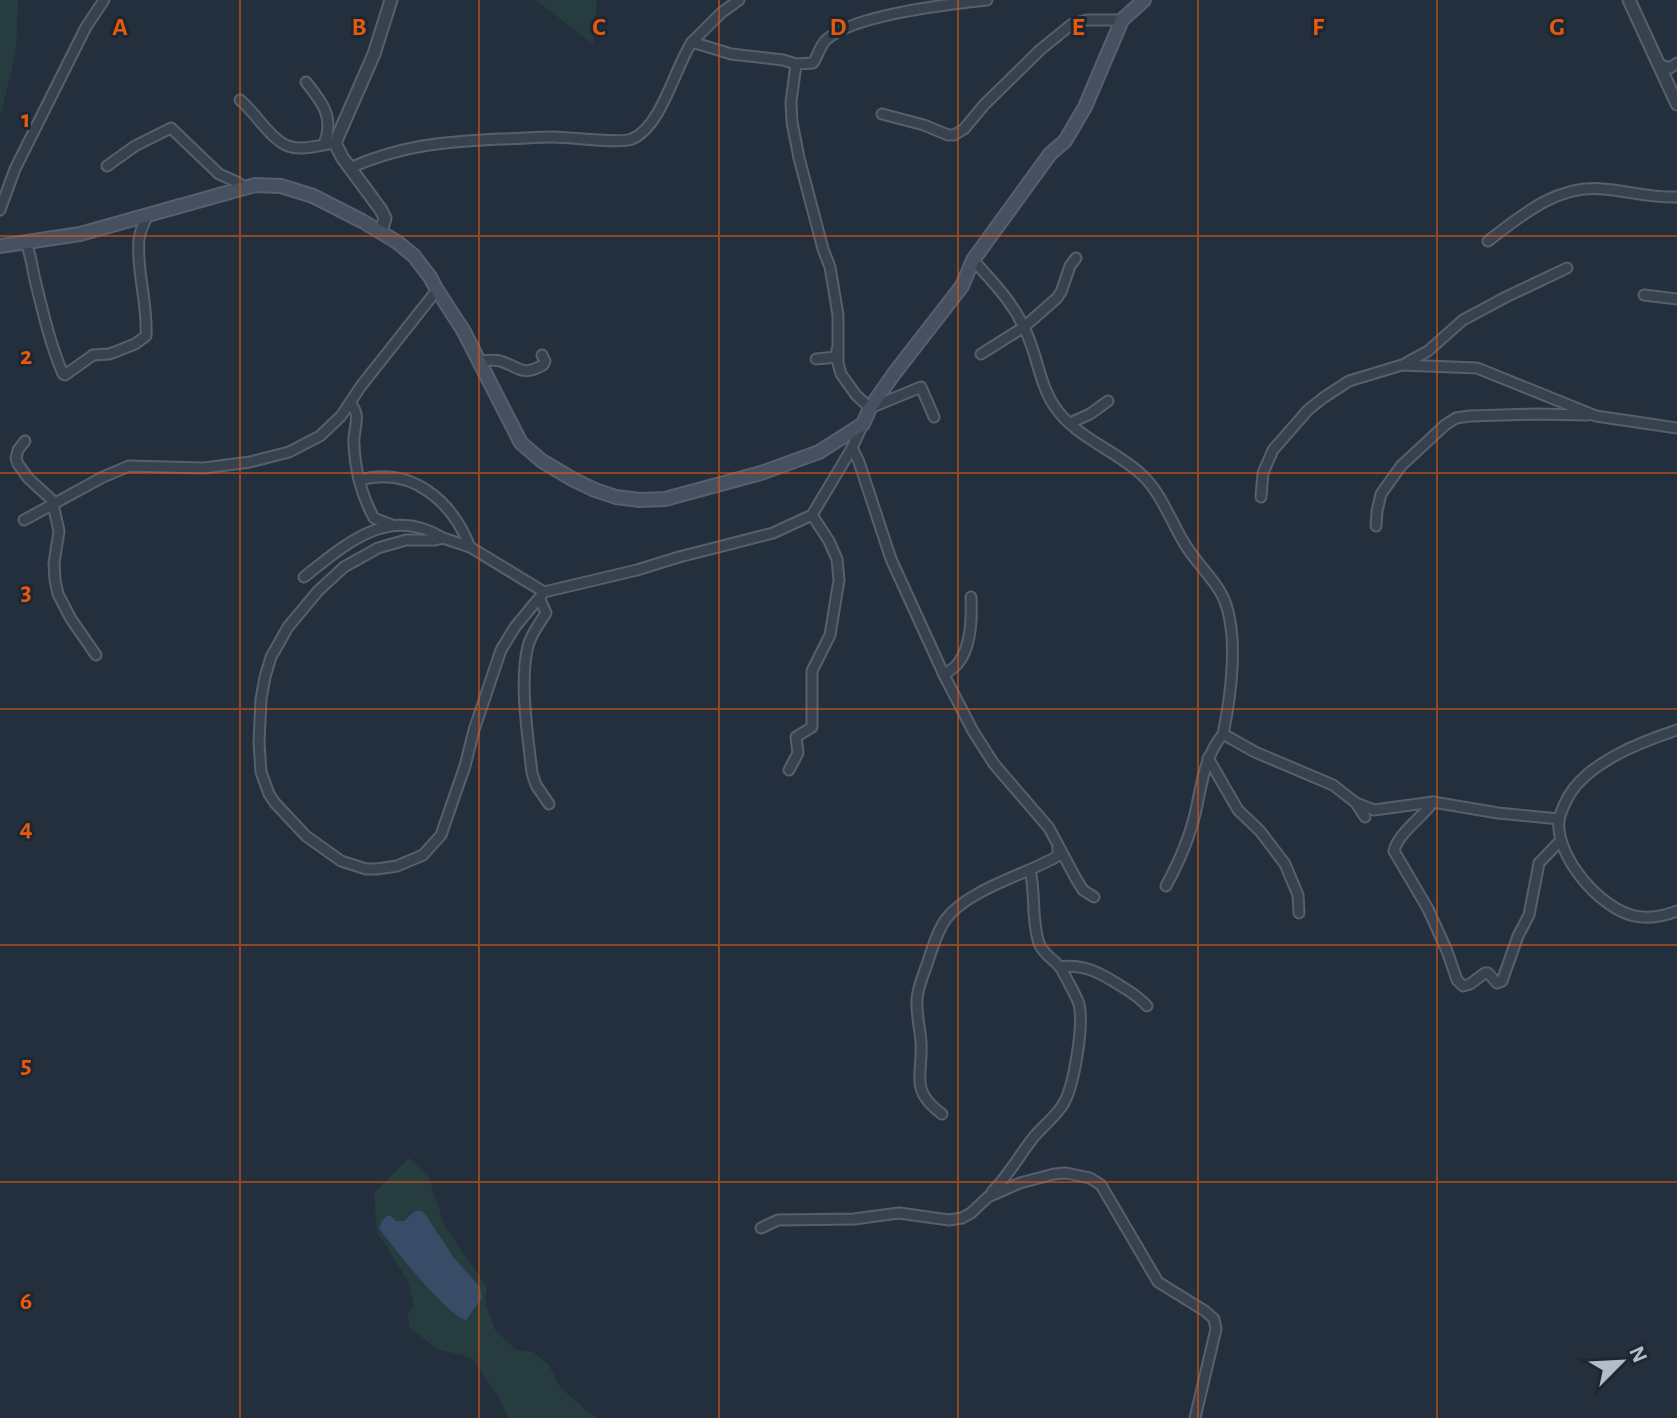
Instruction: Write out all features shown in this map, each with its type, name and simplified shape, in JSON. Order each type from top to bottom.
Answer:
[{"type":"main road","points":[[0,246],[80,234],[244,187],[266,185],[313,196],[381,232],[414,256],[463,330],[521,443],[542,461],[574,480],[616,497],[665,499],[761,473],[819,452],[863,424],[870,408],[921,336],[962,286],[973,260],[1050,154],[1065,141],[1085,107],[1122,20],[1144,0]]},
{"type":"street","points":[[0,210],[15,169],[86,27],[104,0]]},
{"type":"street","points":[[330,144],[374,54],[391,0]]},
{"type":"street","points":[[350,168],[391,151],[439,143],[552,137],[633,139],[649,125],[665,101],[683,55],[692,42],[739,0]]},
{"type":"street","points":[[692,42],[731,54],[796,64],[813,63],[826,41],[856,23],[987,0]]},
{"type":"street","points":[[1629,0],[1677,104]]},
{"type":"street","points":[[882,114],[954,135],[964,129],[1040,50],[1072,24],[1087,20],[1122,20]]},
{"type":"street","points":[[1658,64],[1670,68],[1677,63]]},
{"type":"street","points":[[796,64],[792,122],[830,267],[838,315],[837,350],[841,374],[870,408],[921,387],[934,417]]},
{"type":"street","points":[[306,82],[323,105],[330,123],[330,144],[369,192],[385,218],[381,232]]},
{"type":"street","points":[[240,100],[287,146],[300,148],[330,144]]},
{"type":"street","points":[[107,166],[135,146],[171,128],[219,174],[244,187]]},
{"type":"street","points":[[1488,241],[1539,203],[1580,189],[1677,197]]},
{"type":"street","points":[[26,243],[53,349],[65,375],[93,355],[109,354],[146,336],[139,239],[148,215]]},
{"type":"street","points":[[981,354],[1024,327],[1057,298],[1076,258]]},
{"type":"street","points":[[973,260],[1010,302],[1024,327],[1055,408],[1070,423],[1122,458],[1150,483],[1191,556],[1220,591],[1228,612],[1232,670],[1223,734],[1208,758],[1190,831],[1166,886]]},
{"type":"street","points":[[1261,497],[1263,473],[1273,450],[1308,410],[1323,398],[1349,381],[1402,365],[1428,351],[1463,320],[1567,268]]},
{"type":"street","points":[[24,520],[129,466],[204,468],[250,462],[289,452],[320,436],[331,428],[437,290]]},
{"type":"street","points":[[1644,295],[1677,299]]},
{"type":"street","points":[[816,359],[836,357],[837,350]]},
{"type":"street","points":[[480,361],[498,360],[521,371],[543,365],[542,355]]},
{"type":"street","points":[[1402,365],[1477,368],[1596,416]]},
{"type":"street","points":[[1070,423],[1108,401]]},
{"type":"street","points":[[350,403],[357,418],[353,444],[362,490],[374,518],[393,525]]},
{"type":"street","points":[[1376,526],[1381,494],[1401,466],[1456,418],[1537,414],[1596,416],[1677,428]]},
{"type":"street","points":[[443,538],[406,540],[378,548],[344,567],[318,591],[288,627],[268,667],[261,699],[259,743],[264,782],[275,803],[306,836],[341,861],[366,869],[397,866],[423,855],[441,835],[501,650],[515,627],[542,595],[773,533],[812,515],[863,424]]},
{"type":"street","points":[[25,441],[18,450],[18,464],[52,500],[59,531],[54,563],[58,594],[96,655]]},
{"type":"street","points":[[852,448],[891,559],[973,731],[994,764],[1049,828],[1083,890],[1094,897]]},
{"type":"street","points":[[360,480],[391,476],[419,485],[432,493],[462,528],[470,547]]},
{"type":"street","points":[[789,770],[798,753],[796,737],[812,727],[812,671],[830,635],[839,580],[837,559],[812,515]]},
{"type":"street","points":[[304,577],[347,543],[364,534],[393,525],[406,525],[470,547],[542,595],[546,613],[529,644],[524,673],[532,773],[549,804]]},
{"type":"street","points":[[944,675],[961,660],[966,647],[971,597]]},
{"type":"street","points":[[1677,730],[1638,744],[1593,770],[1569,795],[1559,819],[1561,840],[1581,877],[1599,898],[1635,917],[1653,917],[1677,911]]},
{"type":"street","points":[[1223,734],[1255,752],[1333,785],[1356,803],[1374,810],[1433,802],[1559,819]]},
{"type":"street","points":[[1208,758],[1238,810],[1260,831],[1285,864],[1298,895],[1299,913]]},
{"type":"street","points":[[1433,802],[1425,815],[1396,844],[1394,851],[1428,909],[1457,980],[1463,986],[1485,973],[1497,983],[1502,981],[1529,915],[1539,863],[1561,840]]},
{"type":"street","points":[[1356,803],[1365,817]]},
{"type":"street","points":[[942,1114],[925,1100],[920,1090],[918,990],[935,936],[948,916],[968,900],[1058,856],[1058,845]]},
{"type":"street","points":[[761,1228],[778,1220],[854,1219],[899,1213],[949,1220],[962,1218],[1004,1180],[1033,1138],[1062,1107],[1073,1078],[1081,1031],[1079,1004],[1060,967],[1042,951],[1038,942],[1030,870]]},
{"type":"street","points":[[1060,967],[1078,966],[1108,976],[1147,1006]]},
{"type":"street","points":[[988,1197],[1020,1183],[1054,1174],[1090,1178],[1101,1185],[1158,1282],[1214,1319],[1216,1329],[1195,1418]]},
{"type":"green space","points":[[0,0],[18,0],[16,49],[0,113]]},
{"type":"green space","points":[[536,0],[597,0],[593,44]]},
{"type":"green space","points":[[409,1158],[428,1176],[445,1227],[487,1287],[485,1301],[495,1330],[516,1350],[533,1352],[548,1364],[561,1388],[597,1418],[508,1418],[501,1401],[472,1358],[437,1349],[409,1327],[408,1313],[414,1307],[408,1281],[377,1232],[374,1193]]},
{"type":"water","points":[[415,1211],[425,1214],[454,1258],[480,1287],[482,1298],[466,1320],[434,1294],[379,1228],[387,1216],[404,1221]]}]
